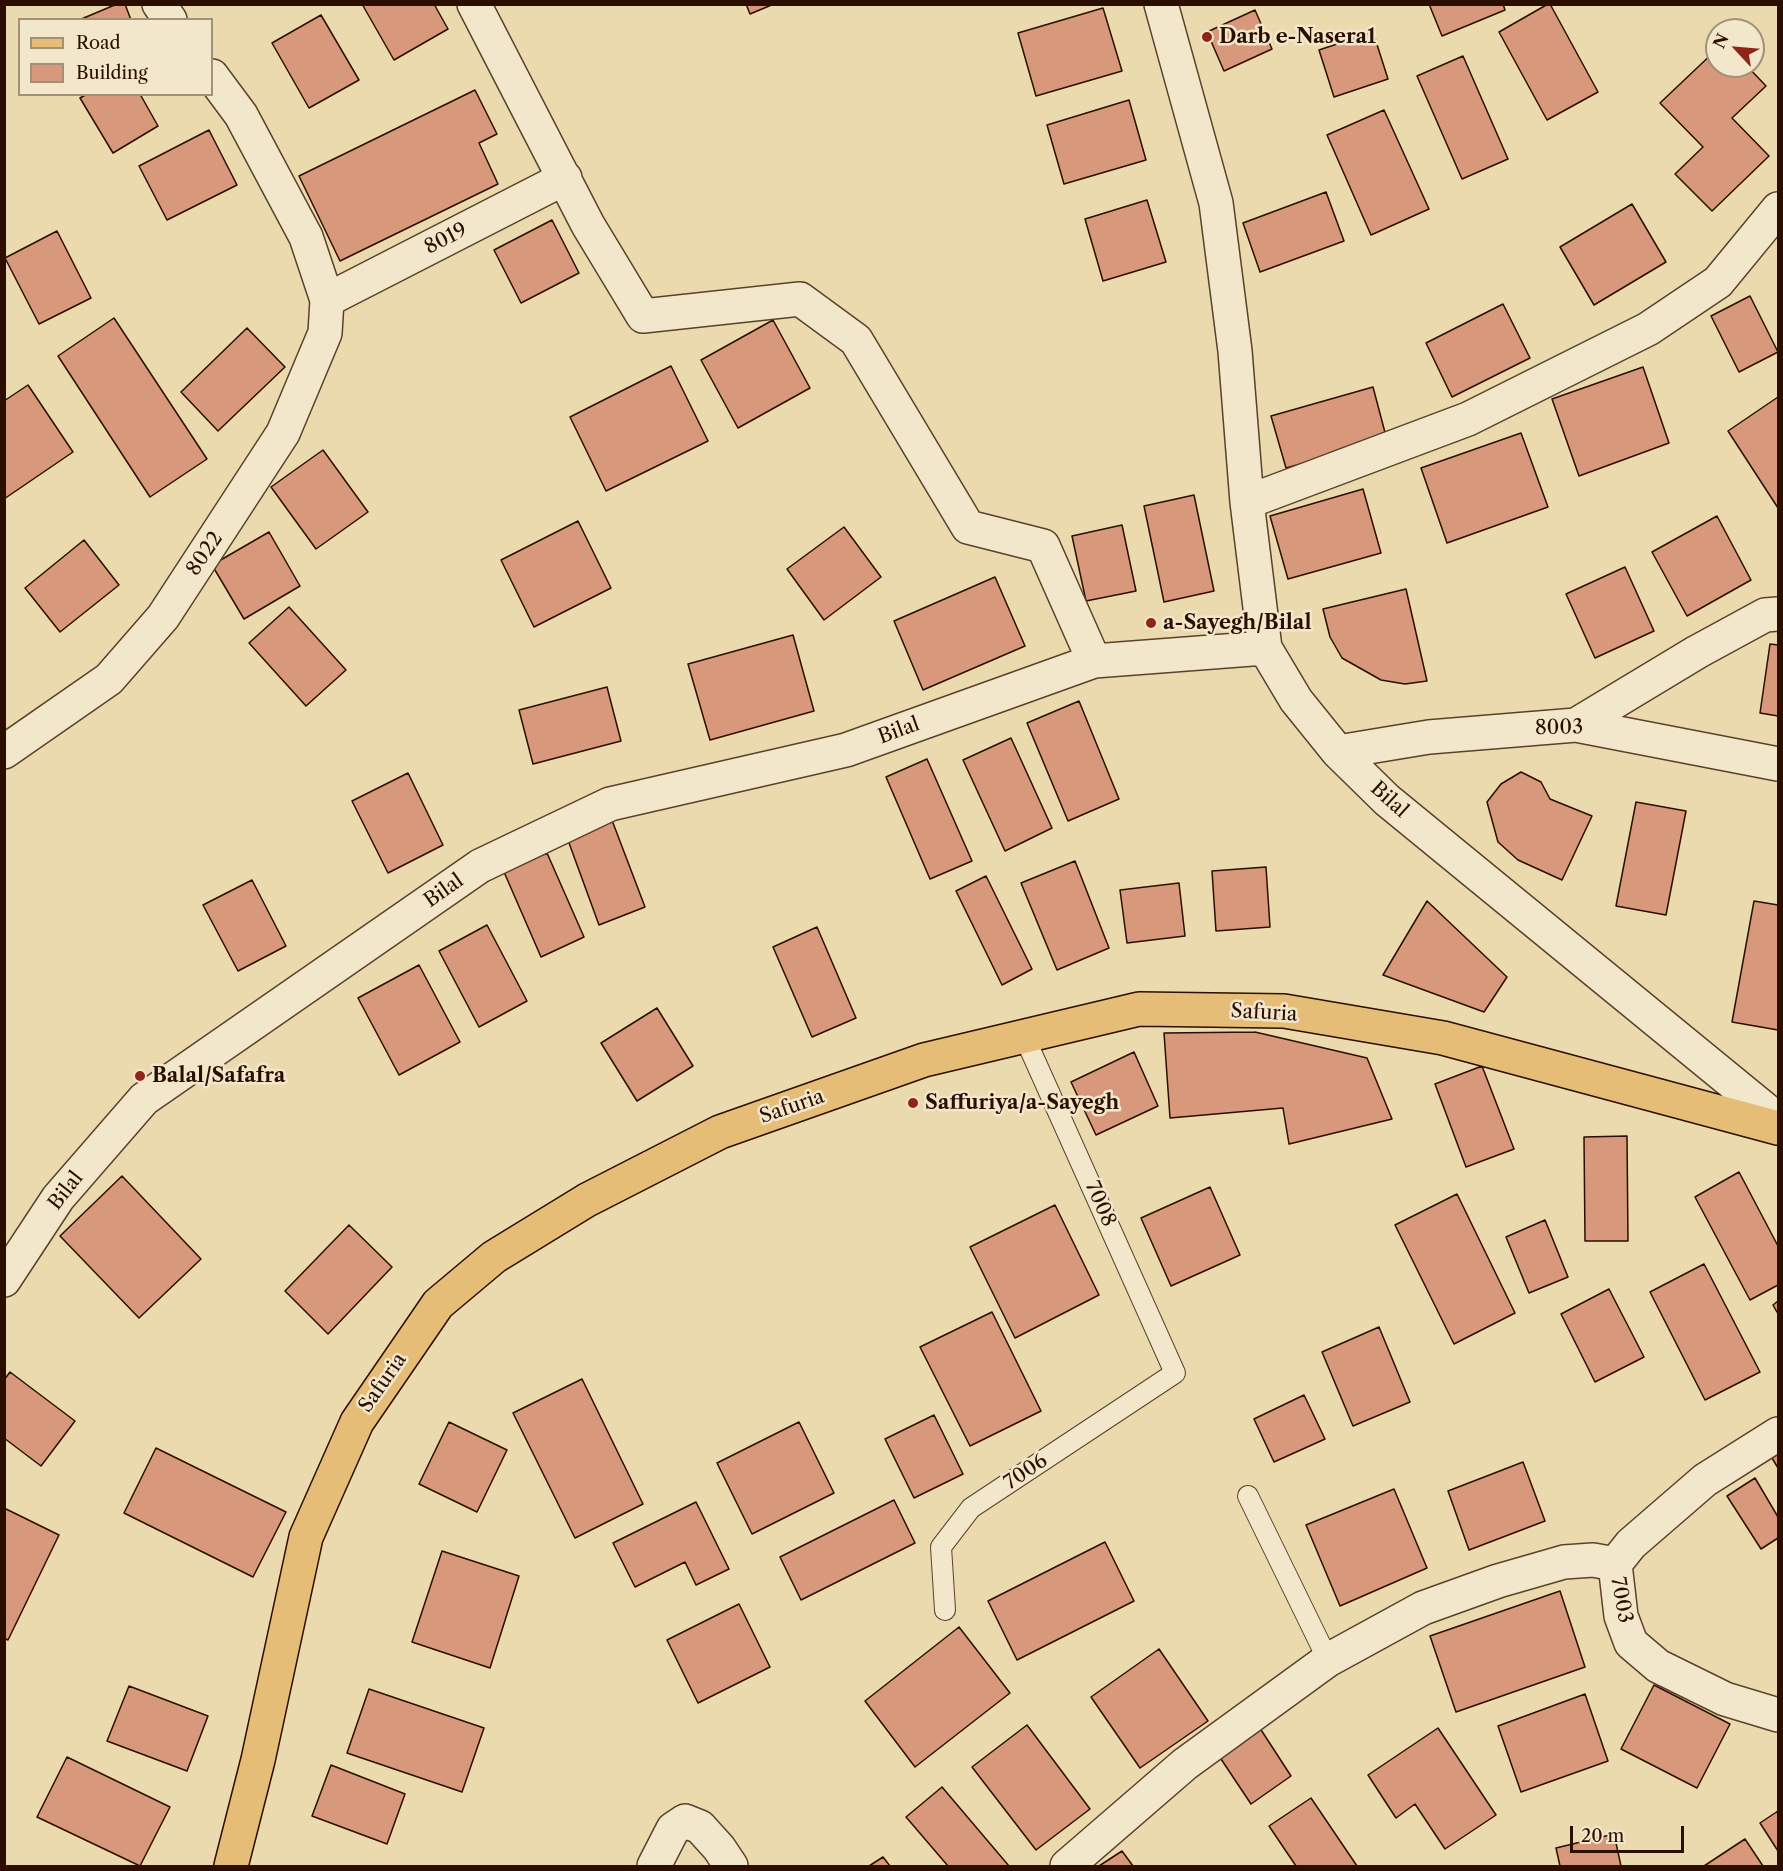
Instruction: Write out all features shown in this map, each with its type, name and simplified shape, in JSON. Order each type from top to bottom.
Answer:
[{"type":"main road","name":"Safuria","points":[[231,1866],[258,1760],[306,1537],[357,1422],[438,1304],[494,1257],[587,1200],[720,1132],[924,1060],[1139,1009],[1284,1011],[1443,1038],[1779,1128]]},
{"type":"street","points":[[159,4],[169,18]]},
{"type":"street","points":[[474,4],[588,225],[643,316],[800,299],[856,340],[968,527],[1043,546],[1094,661]]},
{"type":"street","points":[[1161,4],[1216,203],[1235,351],[1247,502],[1265,648]]},
{"type":"street","points":[[213,77],[241,115],[306,237],[327,300]]},
{"type":"street","name":"8019","points":[[327,300],[565,178]]},
{"type":"street","points":[[1247,502],[1468,419],[1648,329],[1718,282],[1779,210]]},
{"type":"street","name":"8022","points":[[4,752],[109,679],[163,617],[283,433],[325,333],[327,300]]},
{"type":"street","points":[[1576,724],[1764,615],[1779,614]]},
{"type":"street","name":"Bilal","points":[[4,1280],[58,1198],[144,1099],[480,866],[610,804],[846,750],[1094,661],[1265,648],[1296,700],[1338,753],[1387,800],[1779,1120]]},
{"type":"street","name":"8003","points":[[1338,753],[1429,736],[1576,724],[1779,764]]},
{"type":"street","name":"7003","points":[[1779,1434],[1705,1480],[1630,1544],[1615,1564],[1621,1616],[1631,1643],[1658,1666],[1725,1700],[1779,1715]]},
{"type":"street","points":[[1067,1866],[1185,1764],[1328,1660],[1422,1608],[1498,1581],[1564,1562],[1593,1560],[1615,1564]]},
{"type":"street","points":[[654,1866],[673,1829],[685,1821],[700,1827],[719,1848],[731,1866]]},
{"type":"lane","name":"7008","points":[[1024,1036],[1175,1373]]},
{"type":"lane","name":"7006","points":[[945,1610],[941,1547],[971,1508],[1175,1373]]},
{"type":"lane","points":[[1248,1496],[1328,1660]]},
{"type":"building","points":[[117,4],[125,4],[130,18],[84,18]]},
{"type":"building","points":[[362,4],[434,4],[448,29],[394,60]]},
{"type":"building","points":[[746,4],[774,4],[750,14]]},
{"type":"building","points":[[1429,4],[1503,4],[1505,10],[1442,36]]},
{"type":"building","points":[[1548,4],[1598,92],[1547,120],[1499,32]]},
{"type":"building","points":[[1103,8],[1122,71],[1036,96],[1018,33]]},
{"type":"building","points":[[1255,10],[1272,49],[1224,71],[1207,32]]},
{"type":"building","points":[[321,15],[359,80],[309,108],[272,43]]},
{"type":"building","points":[[1373,32],[1388,79],[1334,97],[1319,50]]},
{"type":"building","points":[[1463,56],[1508,159],[1462,179],[1417,76]]},
{"type":"building","points":[[1705,60],[1705,78],[1758,78],[1766,86],[1732,118],[1769,156],[1712,211],[1675,174],[1703,147],[1660,103]]},
{"type":"building","points":[[475,90],[497,134],[479,143],[498,184],[340,261],[299,176]]},
{"type":"building","points":[[84,96],[141,96],[158,126],[113,153],[80,98]]},
{"type":"building","points":[[1129,100],[1146,160],[1064,184],[1047,125]]},
{"type":"building","points":[[1384,110],[1429,209],[1371,235],[1327,135]]},
{"type":"building","points":[[209,130],[237,185],[167,220],[139,166]]},
{"type":"building","points":[[1326,192],[1344,241],[1260,272],[1243,223]]},
{"type":"building","points":[[1147,200],[1166,262],[1103,281],[1085,219]]},
{"type":"building","points":[[1632,204],[1666,262],[1594,305],[1560,247]]},
{"type":"building","points":[[552,220],[579,273],[521,303],[494,250]]},
{"type":"building","points":[[57,231],[91,298],[39,324],[5,258]]},
{"type":"building","points":[[1750,296],[1778,352],[1739,372],[1711,316]]},
{"type":"building","points":[[1503,304],[1530,358],[1452,397],[1426,343]]},
{"type":"building","points":[[114,318],[207,459],[150,497],[58,356]]},
{"type":"building","points":[[773,320],[810,388],[738,428],[701,360]]},
{"type":"building","points":[[247,328],[285,367],[218,431],[181,392]]},
{"type":"building","points":[[671,366],[708,441],[606,491],[570,417]]},
{"type":"building","points":[[1643,367],[1669,443],[1579,476],[1552,399]]},
{"type":"building","points":[[28,385],[73,452],[4,499],[4,401]]},
{"type":"building","points":[[1373,387],[1387,440],[1286,468],[1271,416]]},
{"type":"building","points":[[1778,397],[1778,508],[1728,431]]},
{"type":"building","points":[[1521,433],[1548,507],[1447,543],[1421,468]]},
{"type":"building","points":[[323,450],[368,512],[316,549],[271,487]]},
{"type":"building","points":[[1363,489],[1381,553],[1288,579],[1270,516]]},
{"type":"building","points":[[1194,495],[1214,591],[1164,602],[1144,506]]},
{"type":"building","points":[[1717,516],[1751,580],[1687,616],[1652,552]]},
{"type":"building","points":[[578,521],[611,588],[534,627],[501,560]]},
{"type":"building","points":[[1122,525],[1136,591],[1086,601],[1072,536]]},
{"type":"building","points":[[844,527],[881,577],[824,620],[787,569]]},
{"type":"building","points":[[269,532],[300,586],[244,619],[212,565]]},
{"type":"building","points":[[84,540],[119,585],[60,632],[25,588]]},
{"type":"building","points":[[1625,567],[1654,631],[1595,658],[1566,594]]},
{"type":"building","points":[[995,577],[1025,646],[923,690],[894,621]]},
{"type":"building","points":[[1406,589],[1427,681],[1405,684],[1381,680],[1342,658],[1330,637],[1323,609]]},
{"type":"building","points":[[289,607],[346,670],[306,706],[249,643]]},
{"type":"building","points":[[793,635],[814,711],[710,740],[688,664]]},
{"type":"building","points":[[1770,644],[1778,645],[1778,716],[1760,713]]},
{"type":"building","points":[[607,687],[621,741],[533,764],[519,710]]},
{"type":"building","points":[[1079,701],[1119,799],[1068,821],[1027,723]]},
{"type":"building","points":[[1011,738],[1052,828],[1005,851],[963,760]]},
{"type":"building","points":[[927,759],[972,861],[930,879],[886,777]]},
{"type":"building","points":[[1521,772],[1541,782],[1550,799],[1592,816],[1562,880],[1518,860],[1498,842],[1487,802],[1501,784]]},
{"type":"building","points":[[408,773],[443,845],[388,873],[352,801]]},
{"type":"building","points":[[1636,802],[1686,811],[1666,915],[1616,906]]},
{"type":"building","points":[[610,815],[645,907],[599,925],[565,832]]},
{"type":"building","points":[[547,853],[584,937],[541,957],[504,872]]},
{"type":"building","points":[[1075,861],[1109,948],[1057,970],[1021,883]]},
{"type":"building","points":[[1266,867],[1270,927],[1216,931],[1212,871]]},
{"type":"building","points":[[986,876],[1032,969],[1002,985],[956,891]]},
{"type":"building","points":[[252,880],[286,946],[238,971],[203,905]]},
{"type":"building","points":[[1179,883],[1185,936],[1127,943],[1120,890]]},
{"type":"building","points":[[1427,901],[1507,977],[1484,1012],[1383,975]]},
{"type":"building","points":[[1754,901],[1778,905],[1778,1030],[1732,1022]]},
{"type":"building","points":[[487,925],[527,1001],[479,1027],[439,951]]},
{"type":"building","points":[[817,927],[856,1018],[812,1037],[773,947]]},
{"type":"building","points":[[419,965],[460,1042],[399,1075],[358,998]]},
{"type":"building","points":[[657,1008],[693,1066],[637,1101],[601,1043]]},
{"type":"building","points":[[1255,1032],[1367,1058],[1392,1119],[1289,1144],[1283,1108],[1170,1118],[1164,1033]]},
{"type":"building","points":[[1134,1052],[1158,1106],[1096,1135],[1071,1082]]},
{"type":"building","points":[[1482,1066],[1514,1149],[1466,1167],[1435,1084]]},
{"type":"building","points":[[1627,1136],[1628,1241],[1585,1241],[1584,1137]]},
{"type":"building","points":[[1739,1172],[1778,1246],[1778,1285],[1750,1300],[1695,1197]]},
{"type":"building","points":[[122,1176],[201,1259],[139,1318],[60,1236]]},
{"type":"building","points":[[1210,1187],[1240,1255],[1171,1286],[1141,1218]]},
{"type":"building","points":[[1457,1194],[1515,1313],[1454,1344],[1395,1225]]},
{"type":"building","points":[[1055,1205],[1099,1295],[1015,1338],[970,1247]]},
{"type":"building","points":[[1545,1220],[1568,1277],[1529,1293],[1506,1237]]},
{"type":"building","points":[[349,1225],[392,1267],[328,1334],[285,1291]]},
{"type":"building","points":[[1704,1264],[1760,1372],[1705,1400],[1650,1292]]},
{"type":"building","points":[[1609,1289],[1644,1357],[1595,1382],[1561,1314]]},
{"type":"building","points":[[1778,1301],[1778,1314],[1773,1305]]},
{"type":"building","points":[[992,1312],[1041,1411],[970,1446],[920,1347]]},
{"type":"building","points":[[1379,1327],[1410,1402],[1353,1426],[1322,1352]]},
{"type":"building","points":[[10,1372],[75,1421],[41,1466],[4,1438],[4,1380]]},
{"type":"building","points":[[582,1379],[643,1504],[575,1538],[513,1413]]},
{"type":"building","points":[[1304,1395],[1325,1439],[1274,1462],[1254,1419]]},
{"type":"building","points":[[934,1415],[963,1474],[914,1498],[885,1439]]},
{"type":"building","points":[[449,1422],[507,1450],[477,1512],[419,1484]]},
{"type":"building","points":[[799,1422],[834,1493],[752,1534],[717,1463]]},
{"type":"building","points":[[156,1448],[286,1512],[253,1577],[124,1513]]},
{"type":"building","points":[[1778,1454],[1778,1468],[1772,1458]]},
{"type":"building","points":[[1523,1462],[1545,1521],[1469,1550],[1448,1491]]},
{"type":"building","points":[[1755,1478],[1778,1517],[1778,1538],[1761,1549],[1727,1496]]},
{"type":"building","points":[[1394,1489],[1427,1568],[1340,1606],[1306,1525]]},
{"type":"building","points":[[894,1500],[915,1543],[801,1600],[780,1557]]},
{"type":"building","points":[[696,1502],[729,1569],[696,1585],[685,1562],[635,1587],[613,1543]]},
{"type":"building","points":[[4,1508],[59,1535],[8,1640],[4,1638]]},
{"type":"building","points":[[1105,1542],[1134,1601],[1017,1660],[988,1601]]},
{"type":"building","points":[[442,1551],[519,1576],[490,1668],[412,1642]]},
{"type":"building","points":[[1560,1591],[1585,1667],[1456,1712],[1430,1636]]},
{"type":"building","points":[[739,1604],[770,1667],[698,1703],[667,1640]]},
{"type":"building","points":[[959,1627],[1010,1693],[915,1767],[865,1701]]},
{"type":"building","points":[[1159,1649],[1208,1721],[1140,1768],[1091,1697]]},
{"type":"building","points":[[1654,1685],[1730,1724],[1697,1788],[1621,1749]]},
{"type":"building","points":[[129,1686],[208,1716],[187,1771],[107,1741]]},
{"type":"building","points":[[369,1689],[484,1728],[462,1792],[347,1753]]},
{"type":"building","points":[[1585,1694],[1608,1761],[1521,1792],[1498,1726]]},
{"type":"building","points":[[1254,1719],[1291,1776],[1251,1804],[1213,1747]]},
{"type":"building","points":[[1027,1725],[1090,1809],[1036,1850],[972,1767]]},
{"type":"building","points":[[1438,1728],[1496,1815],[1445,1849],[1415,1804],[1396,1818],[1368,1775]]},
{"type":"building","points":[[67,1757],[170,1807],[140,1866],[37,1817]]},
{"type":"building","points":[[331,1765],[405,1794],[387,1844],[312,1816]]},
{"type":"building","points":[[942,1787],[1009,1866],[948,1866],[906,1817]]},
{"type":"building","points":[[1311,1798],[1357,1866],[1296,1866],[1269,1826]]},
{"type":"building","points":[[1778,1811],[1778,1851],[1760,1823]]},
{"type":"building","points":[[1614,1834],[1621,1866],[1560,1866],[1556,1848]]},
{"type":"building","points":[[1745,1839],[1763,1866],[1704,1866]]},
{"type":"building","points":[[1122,1851],[1133,1866],[1099,1866]]},
{"type":"building","points":[[883,1857],[890,1866],[869,1866]]},
{"type":"place","name":"Darb e-Nasera1","points":[[1207,37]]},
{"type":"place","name":"a-Sayegh/Bilal","points":[[1151,623]]},
{"type":"place","name":"Balal/Safafra","points":[[140,1076]]},
{"type":"place","name":"Saffuriya/a-Sayegh","points":[[913,1103]]}]
